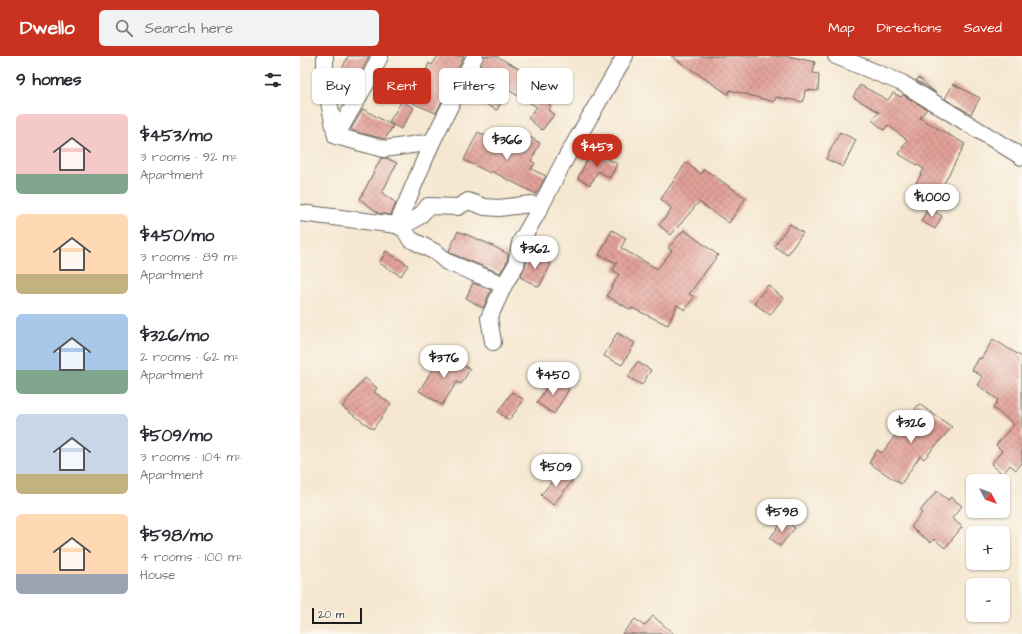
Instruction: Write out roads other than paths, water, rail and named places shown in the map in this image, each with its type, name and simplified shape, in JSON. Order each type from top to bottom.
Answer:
[{"type":"street","points":[[325,56],[325,83],[336,136]]},
{"type":"street","points":[[336,136],[371,75],[380,56]]},
{"type":"street","points":[[397,225],[432,142],[474,56]]},
{"type":"street","points":[[493,342],[489,318],[516,265],[520,243],[563,163],[626,56]]},
{"type":"street","points":[[836,56],[902,83],[1022,157]]},
{"type":"street","points":[[336,136],[384,150],[432,142]]},
{"type":"street","points":[[300,213],[397,225],[410,223],[421,216],[428,206],[458,207],[468,201],[484,207],[499,208],[531,204],[540,208]]},
{"type":"street","points":[[397,225],[405,230],[410,239],[437,253],[447,262],[504,286]]}]
